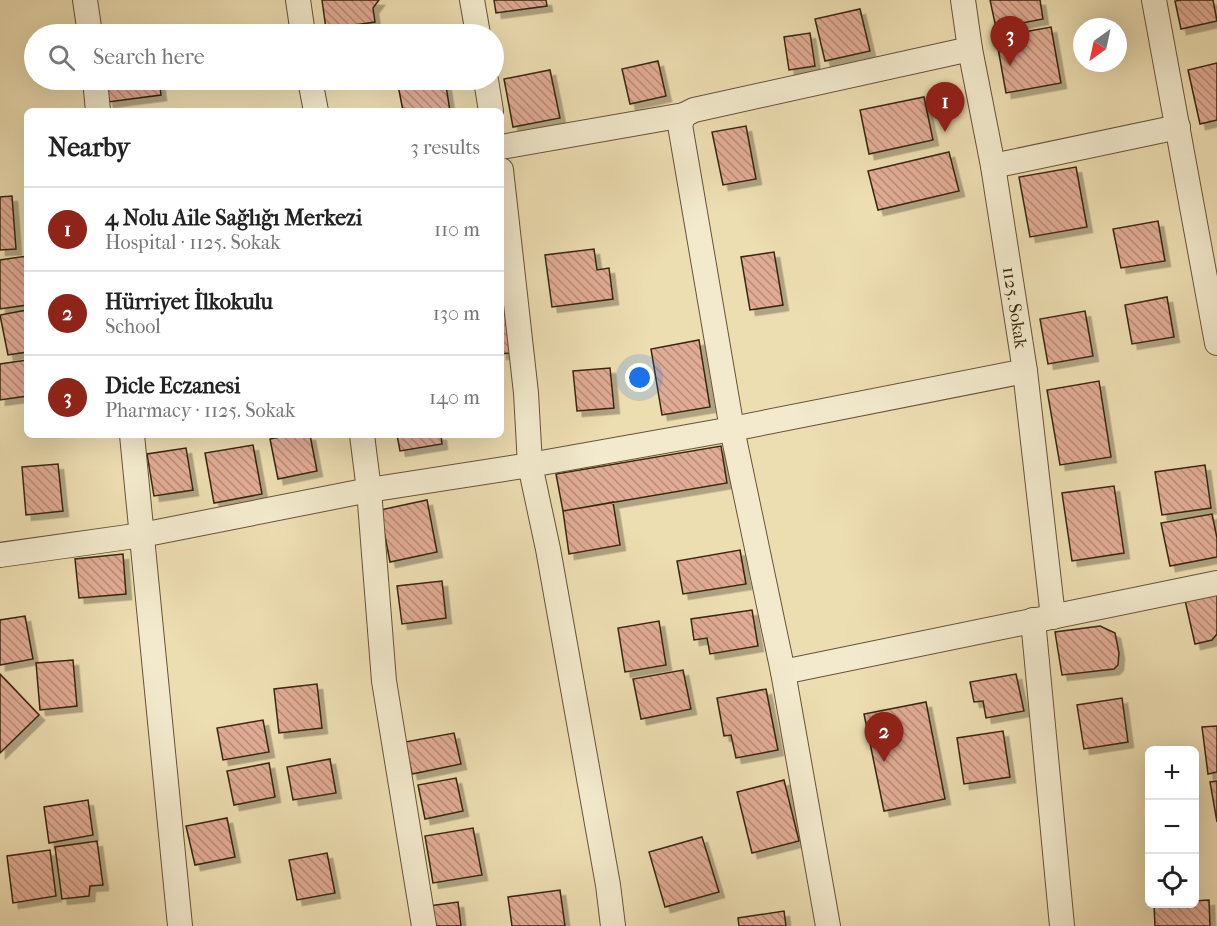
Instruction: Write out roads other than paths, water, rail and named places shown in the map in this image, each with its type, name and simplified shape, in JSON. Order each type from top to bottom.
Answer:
[{"type":"street","points":[[85,0],[89,24]]},
{"type":"street","points":[[298,0],[302,24]]},
{"type":"street","points":[[472,0],[476,24]]},
{"type":"street","name":"1125. Sokak","points":[[963,0],[970,49],[993,166],[1025,370],[1062,926]]},
{"type":"street","points":[[1154,0],[1217,343]]},
{"type":"street","points":[[504,146],[684,115],[694,110],[970,49]]},
{"type":"street","points":[[95,90],[98,108]]},
{"type":"street","points":[[312,90],[315,108]]},
{"type":"street","points":[[488,90],[491,108]]},
{"type":"street","points":[[684,115],[680,125],[681,144],[732,429],[783,672],[828,926]]},
{"type":"street","points":[[993,166],[1178,127]]},
{"type":"street","points":[[504,197],[526,393],[530,465],[555,584],[608,885],[613,926]]},
{"type":"street","points":[[0,555],[142,535],[369,490],[530,465],[732,429],[1025,370]]},
{"type":"street","points":[[132,438],[180,926]]},
{"type":"street","points":[[362,438],[369,490],[384,681],[424,926]]},
{"type":"street","points":[[783,672],[1217,583]]},
{"type":"place","name":"Dicle Eczanesi","points":[[1010,66]]},
{"type":"place","name":"4 Nolu Aile Sağlığı Merkezi","points":[[945,132]]},
{"type":"place","name":"Hürriyet İlkokulu","points":[[884,762]]}]
